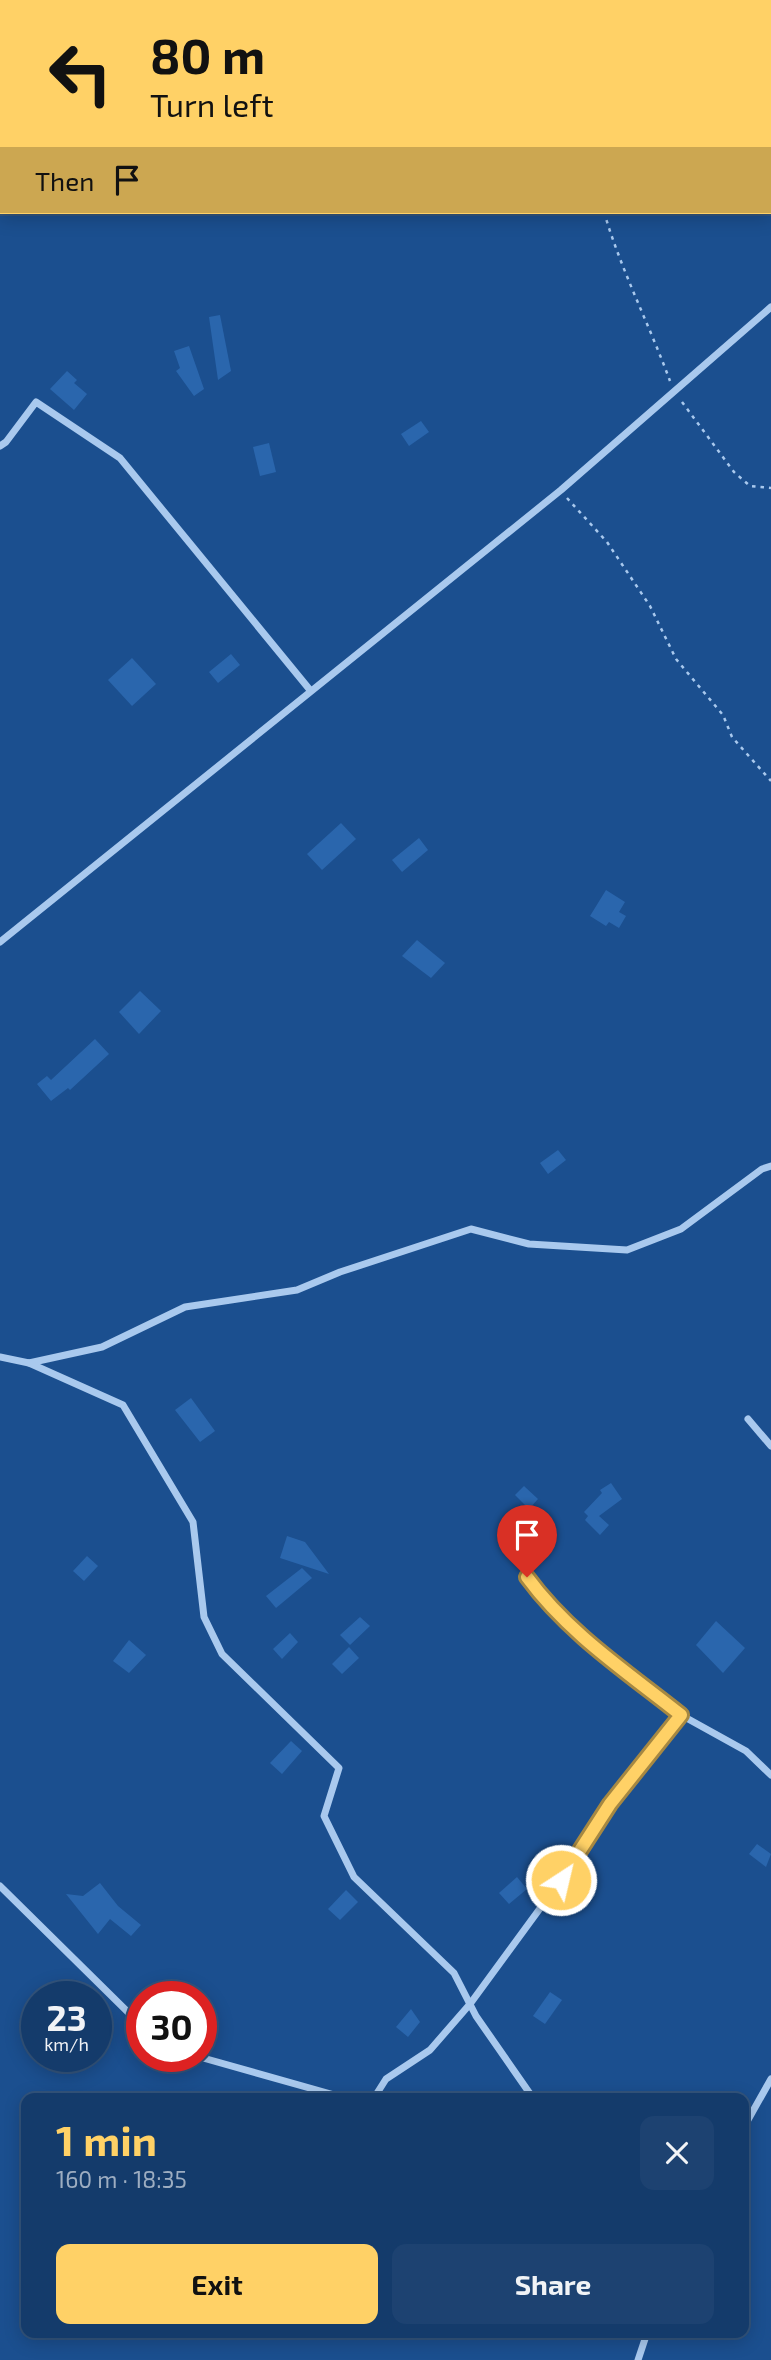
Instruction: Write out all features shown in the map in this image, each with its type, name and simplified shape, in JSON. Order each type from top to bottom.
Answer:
[{"type":"street","points":[[0,942],[561,490],[771,307]]},
{"type":"street","points":[[0,446],[6,442],[36,402],[120,458],[310,690]]},
{"type":"street","points":[[29,1363],[102,1347],[185,1307],[297,1290],[340,1272],[471,1229],[529,1244],[627,1250],[681,1228],[762,1169],[771,1167]]},
{"type":"street","points":[[0,1357],[29,1363],[123,1405],[193,1522],[204,1617],[222,1654],[338,1768],[324,1816],[354,1877],[454,1973],[470,2004],[530,2093]]},
{"type":"street","points":[[748,1419],[771,1446]]},
{"type":"street","points":[[527,1577],[548,1605],[594,1647],[681,1715],[746,1751],[771,1775]]},
{"type":"street","points":[[377,2093],[386,2079],[430,2050],[470,2004],[574,1862],[610,1804],[681,1715]]},
{"type":"street","points":[[0,1886],[126,2010]]},
{"type":"street","points":[[217,2062],[327,2093]]},
{"type":"street","points":[[749,2118],[771,2079]]},
{"type":"street","points":[[638,2360],[645,2338]]},
{"type":"path","points":[[605,214],[617,256],[650,326],[674,393],[734,472],[750,486],[771,488]]},
{"type":"path","points":[[561,490],[607,542],[650,606],[676,659],[723,715],[732,737],[771,781]]},
{"type":"building","points":[[220,315],[231,371],[218,380],[209,317]]},
{"type":"building","points":[[189,346],[204,389],[194,396],[176,371],[180,368],[174,351]]},
{"type":"building","points":[[67,371],[77,380],[74,383],[87,394],[74,410],[50,389]]},
{"type":"building","points":[[421,421],[429,432],[409,446],[401,434]]},
{"type":"building","points":[[269,443],[276,472],[260,476],[253,447]]},
{"type":"building","points":[[231,654],[240,665],[218,683],[209,672]]},
{"type":"building","points":[[132,658],[156,684],[132,706],[108,680]]},
{"type":"building","points":[[341,823],[356,839],[322,870],[307,854]]},
{"type":"building","points":[[419,838],[428,850],[402,872],[392,860]]},
{"type":"building","points":[[606,890],[625,902],[619,912],[626,916],[619,928],[609,922],[606,926],[590,916]]},
{"type":"building","points":[[417,940],[445,963],[431,978],[402,956]]},
{"type":"building","points":[[140,991],[161,1011],[139,1034],[119,1012]]},
{"type":"building","points":[[95,1039],[109,1054],[70,1090],[68,1088],[51,1101],[37,1084],[47,1076],[51,1080]]},
{"type":"building","points":[[558,1150],[566,1160],[548,1174],[540,1163]]},
{"type":"building","points":[[191,1398],[215,1431],[200,1442],[175,1410]]},
{"type":"building","points":[[611,1483],[622,1499],[599,1516],[609,1525],[600,1535],[585,1520],[588,1516],[584,1512],[602,1493],[600,1490]]},
{"type":"building","points":[[524,1486],[538,1499],[529,1509],[515,1495]]},
{"type":"building","points":[[287,1536],[305,1542],[329,1574],[280,1558]]},
{"type":"building","points":[[87,1556],[98,1566],[84,1581],[73,1571]]},
{"type":"building","points":[[302,1568],[312,1578],[276,1608],[266,1596]]},
{"type":"building","points":[[360,1617],[370,1626],[350,1645],[340,1635]]},
{"type":"building","points":[[716,1621],[745,1648],[723,1673],[696,1645]]},
{"type":"building","points":[[290,1633],[298,1642],[282,1659],[273,1649]]},
{"type":"building","points":[[129,1640],[146,1655],[129,1673],[113,1661]]},
{"type":"building","points":[[349,1647],[359,1658],[342,1674],[332,1664]]},
{"type":"building","points":[[291,1741],[302,1751],[282,1774],[270,1763]]},
{"type":"building","points":[[757,1844],[771,1854],[766,1867],[749,1854]]},
{"type":"building","points":[[517,1877],[527,1889],[509,1904],[499,1893]]},
{"type":"building","points":[[100,1883],[118,1906],[141,1925],[131,1936],[110,1919],[98,1934],[66,1894],[83,1896]]},
{"type":"building","points":[[346,1890],[358,1902],[340,1920],[328,1909]]},
{"type":"building","points":[[550,1992],[562,2000],[545,2024],[533,2016]]},
{"type":"building","points":[[411,2009],[420,2022],[408,2037],[396,2027]]},
{"type":"route","points":[[527,1577],[548,1605],[578,1633],[681,1715],[610,1804],[561,1880]]}]
